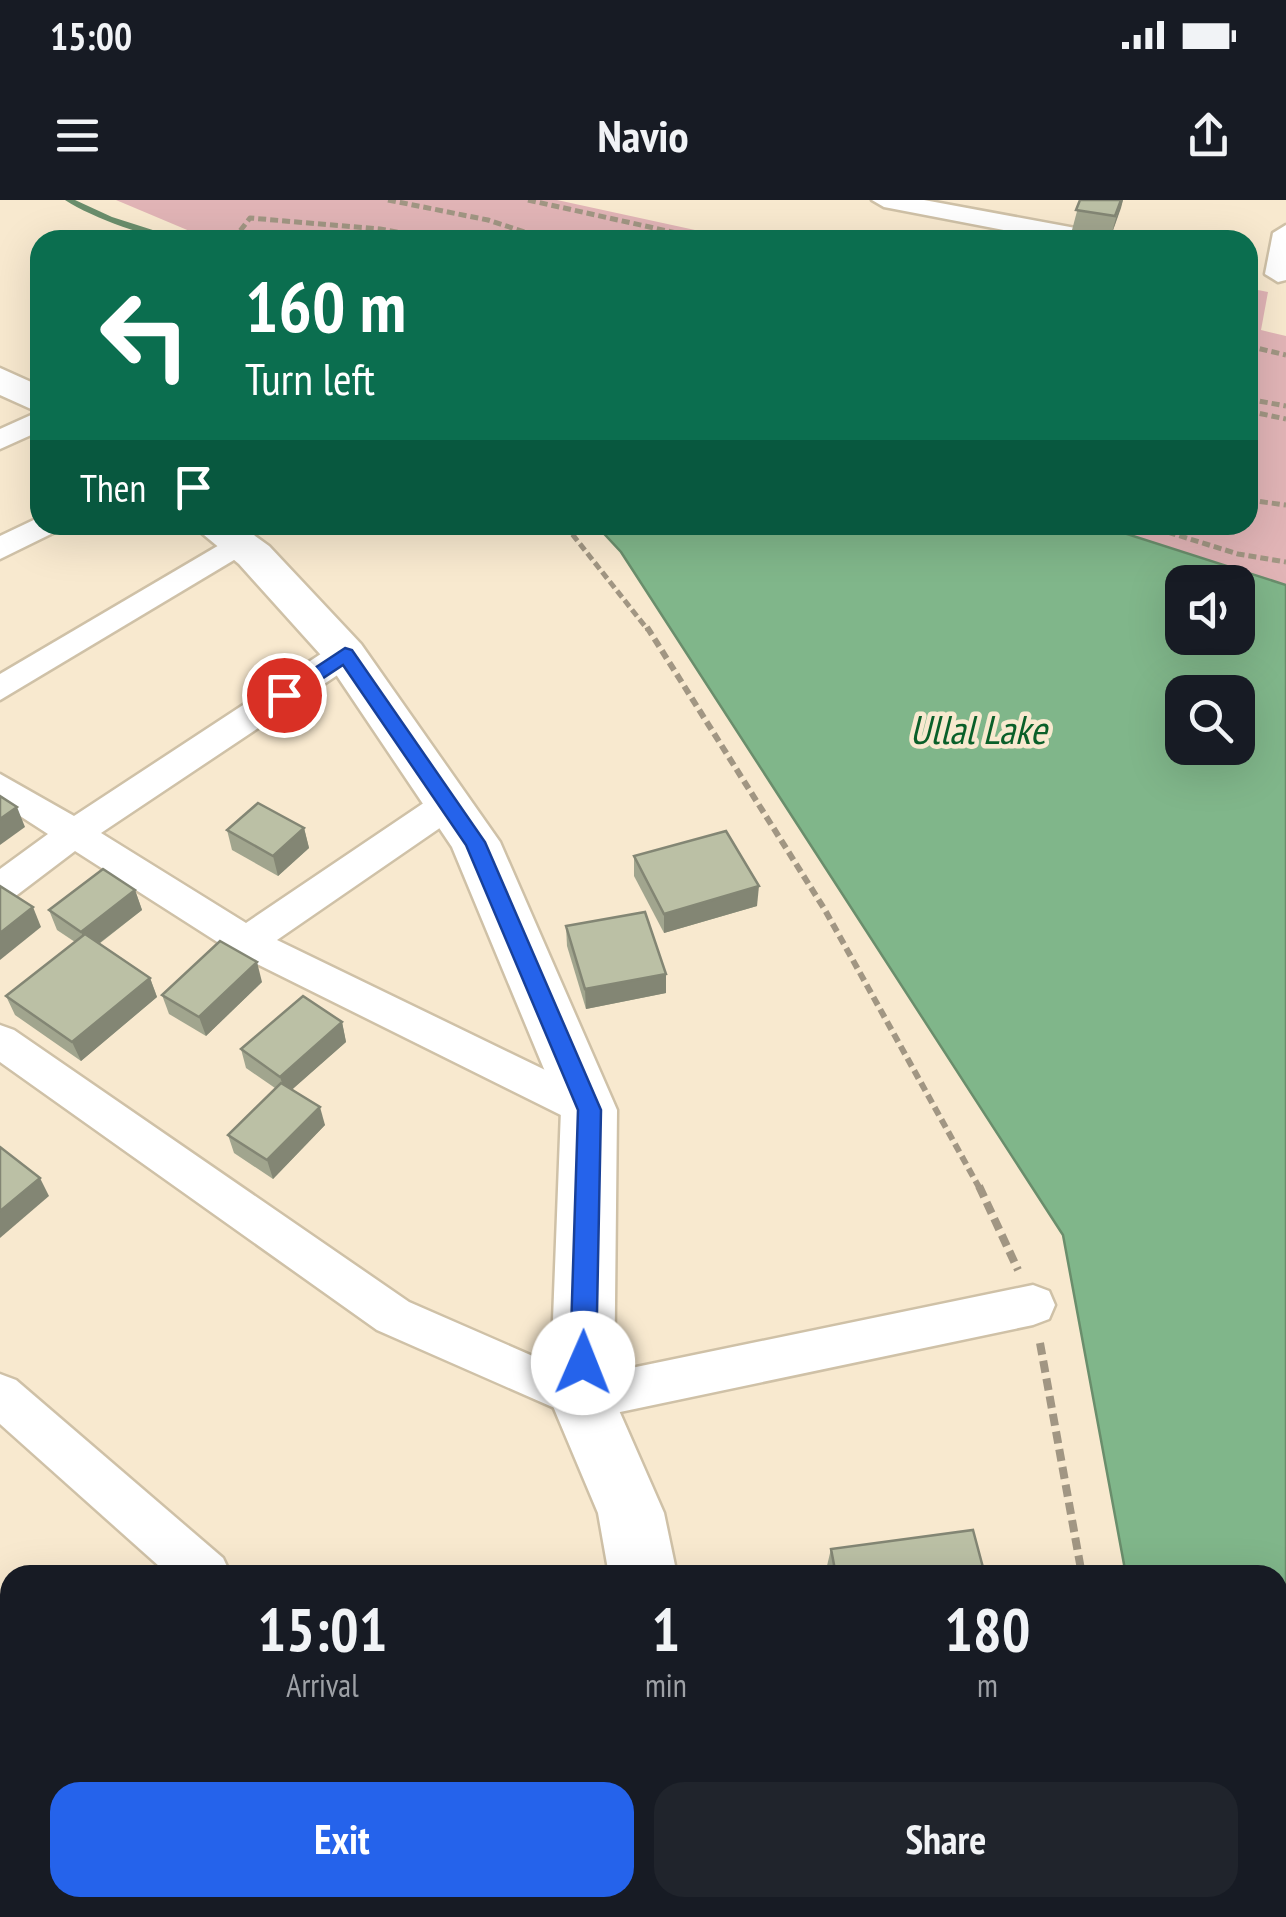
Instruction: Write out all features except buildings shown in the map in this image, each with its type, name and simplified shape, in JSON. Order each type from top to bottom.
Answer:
[{"type":"street","points":[[884,200],[1044,230]]},
{"type":"street","points":[[1266,278],[1286,233]]},
{"type":"street","points":[[0,380],[30,396]]},
{"type":"street","points":[[0,440],[30,425]]},
{"type":"street","points":[[0,549],[30,533]]},
{"type":"street","points":[[0,689],[225,535]]},
{"type":"street","points":[[227,535],[345,654],[475,842],[589,1110],[582,1399],[631,1512],[641,1565]]},
{"type":"street","points":[[0,888],[72,834],[345,654]]},
{"type":"street","points":[[0,786],[246,942],[589,1110]]},
{"type":"street","points":[[246,942],[450,803]]},
{"type":"street","points":[[0,1041],[393,1316],[582,1399],[1032,1305]]},
{"type":"street","points":[[0,1395],[195,1565]]},
{"type":"path","points":[[388,200],[518,230]]},
{"type":"path","points":[[528,200],[663,230]]},
{"type":"path","points":[[241,230],[250,218],[390,230]]},
{"type":"path","points":[[1258,348],[1286,355]]},
{"type":"path","points":[[1258,396],[1286,406]]},
{"type":"path","points":[[1258,413],[1286,418]]},
{"type":"path","points":[[1258,501],[1286,505]]},
{"type":"path","points":[[573,535],[638,612],[825,910],[962,1150],[1032,1305],[1080,1565]]},
{"type":"path","points":[[1177,535],[1238,554],[1286,562]]},
{"type":"shaded area","points":[[116,200],[557,200],[695,230],[187,230]]},
{"type":"shaded area","points":[[1258,290],[1268,292],[1261,330],[1286,336],[1286,585],[1255,575],[1255,565],[1224,565],[1130,535],[1258,535]]},
{"type":"water","name":"Ullal Lake","points":[[605,535],[1130,535],[1224,565],[1165,565],[1165,655],[1255,655],[1255,575],[1286,585],[1286,1565],[1124,1565],[1063,1235],[621,552]]},
{"type":"waterway","points":[[69,200],[109,219],[146,230]]},
{"type":"route","points":[[284,695],[345,654],[475,842],[589,1110],[583,1363]]}]
